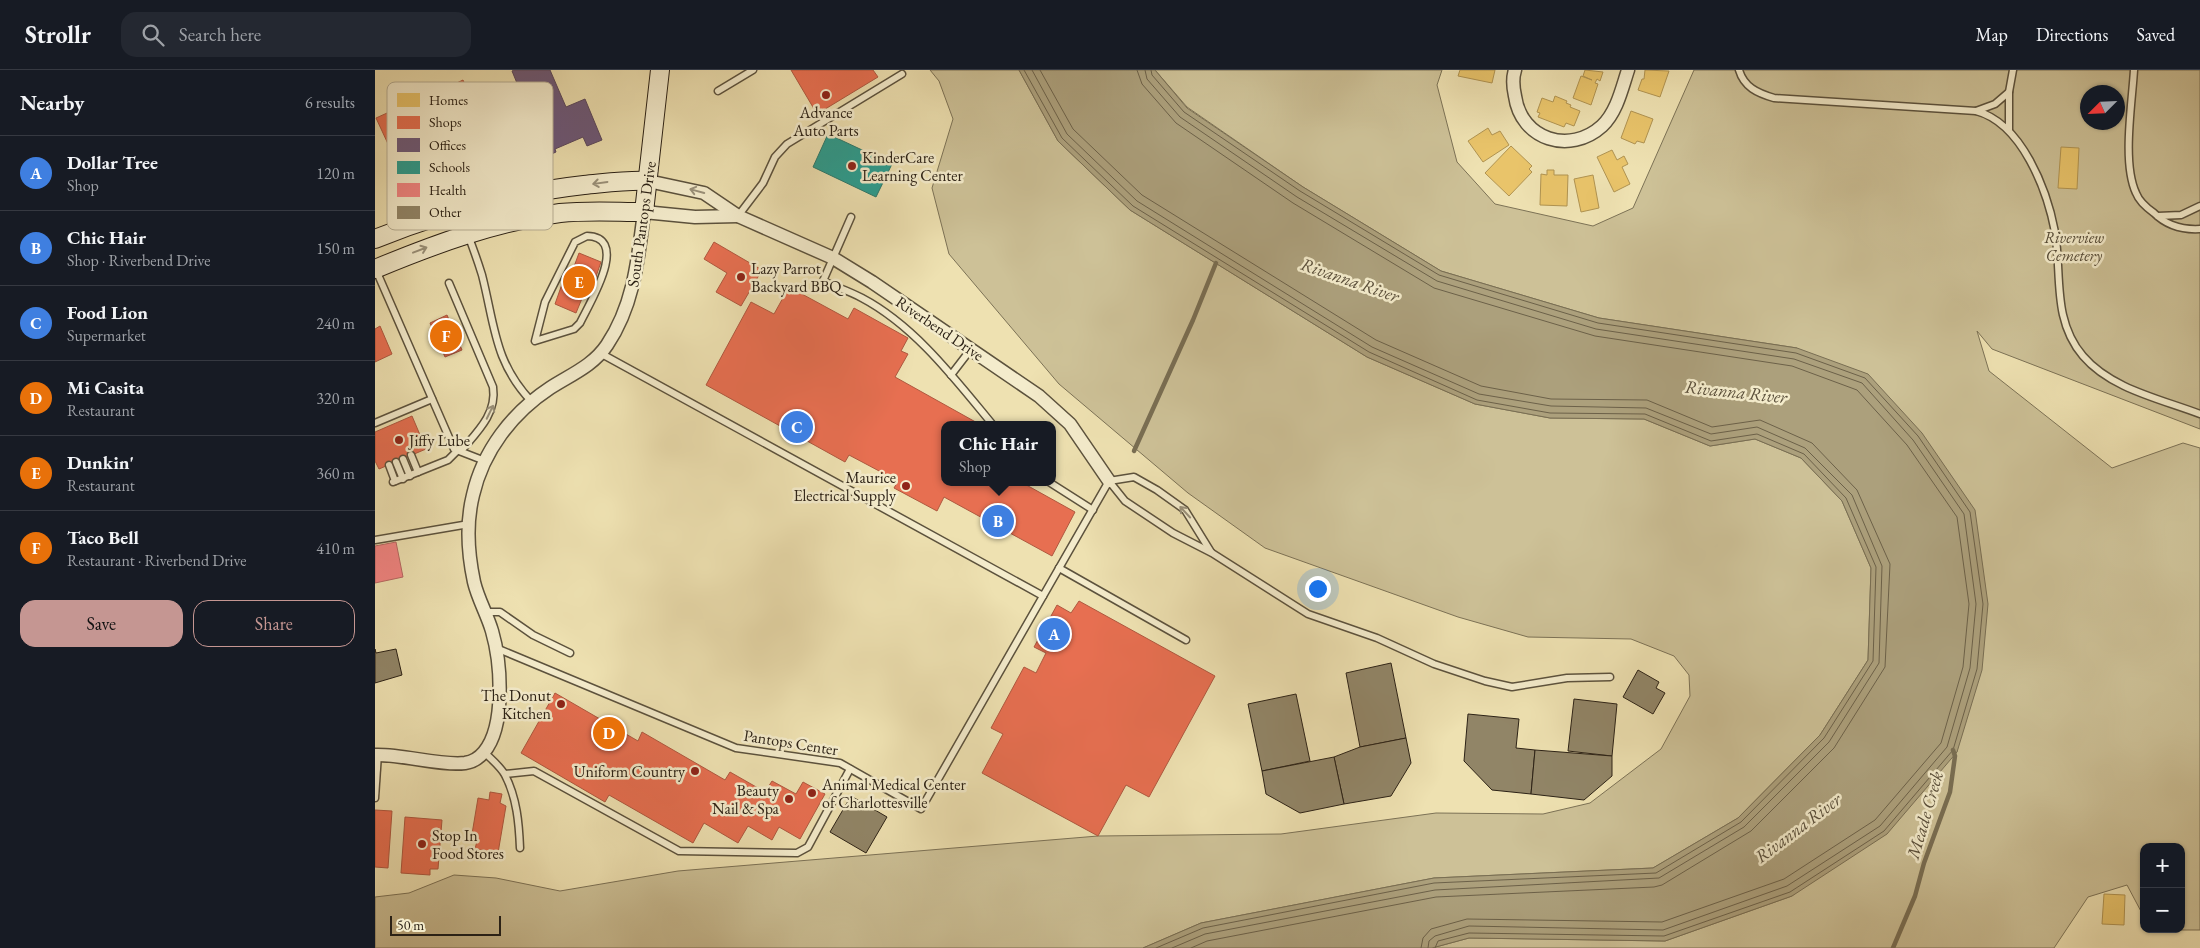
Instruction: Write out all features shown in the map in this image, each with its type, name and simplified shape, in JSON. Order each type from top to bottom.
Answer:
[{"type":"street","name":"South Pantops Drive","points":[[484,752],[495,731],[500,685],[495,647],[475,584],[469,551],[472,497],[479,471],[513,418],[532,402],[594,360],[618,325],[629,298],[637,270],[660,70]]},
{"type":"street","points":[[1515,70],[1512,79],[1516,109],[1528,128],[1546,137],[1564,142],[1582,139],[1603,125],[1615,107],[1628,70]]},
{"type":"street","name":"Riverbend Drive","points":[[553,188],[625,180],[648,181],[704,192],[739,216],[833,258],[972,348],[1039,396],[1070,424],[1109,481]]},
{"type":"street","name":"Riverbend Drive","points":[[553,215],[606,210],[695,218],[739,216]]},
{"type":"street","name":"Riverbend Drive","points":[[375,239],[401,230]]},
{"type":"street","name":"Riverbend Drive","points":[[375,269],[468,234],[486,230]]},
{"type":"street","points":[[376,754],[459,763],[476,759],[484,752]]},
{"type":"lane","points":[[718,91],[753,70]]},
{"type":"lane","points":[[1739,70],[1745,83],[1751,88],[1774,98],[1976,111],[1995,118],[2009,130],[2028,158],[2048,205],[2055,233],[2060,300],[2064,319],[2071,338],[2081,354],[2107,377],[2123,385],[2200,414]]},
{"type":"lane","points":[[2009,130],[2009,92],[2013,70]]},
{"type":"lane","points":[[2134,70],[2129,160],[2130,176],[2136,194],[2156,216],[2183,228],[2200,229]]},
{"type":"lane","points":[[739,216],[763,182],[775,157],[787,144],[902,74]]},
{"type":"lane","points":[[1976,111],[1995,104],[2009,92]]},
{"type":"lane","points":[[2156,216],[2181,216],[2200,206]]},
{"type":"lane","points":[[851,217],[823,281],[863,298],[909,332],[951,375],[990,421]]},
{"type":"lane","points":[[468,234],[481,273],[505,364],[515,383],[532,402]]},
{"type":"lane","points":[[595,236],[603,242],[608,253],[603,272],[580,324],[574,329],[535,341],[543,306],[575,242],[580,238],[595,236]]},
{"type":"lane","points":[[375,269],[454,448],[485,461]]},
{"type":"lane","points":[[389,465],[394,482],[447,460],[460,451],[488,417],[495,401],[493,387],[449,283]]},
{"type":"lane","points":[[951,375],[972,348]]},
{"type":"lane","points":[[600,353],[1043,596]]},
{"type":"lane","points":[[382,429],[377,422],[432,399]]},
{"type":"lane","points":[[395,415],[398,422]]},
{"type":"lane","points":[[387,418],[390,426]]},
{"type":"lane","points":[[411,455],[418,472]]},
{"type":"lane","points":[[403,459],[410,476]]},
{"type":"lane","points":[[396,462],[403,479]]},
{"type":"lane","points":[[1212,553],[1185,510],[1157,490],[1134,477],[1109,481],[1125,501],[1173,533],[1212,553],[1308,614],[1377,638],[1434,664],[1485,681],[1512,687],[1567,678],[1611,677]]},
{"type":"lane","name":"Pantops Center","points":[[495,647],[736,748],[840,763],[921,809],[1109,481]]},
{"type":"lane","points":[[1055,486],[1093,510]]},
{"type":"lane","points":[[375,540],[469,524]]},
{"type":"lane","points":[[1059,568],[1186,640]]},
{"type":"lane","points":[[485,612],[500,612],[533,635],[570,653]]},
{"type":"lane","points":[[484,752],[505,774],[519,822],[520,848]]},
{"type":"lane","points":[[375,798],[376,754]]},
{"type":"lane","points":[[505,774],[534,771],[679,851],[797,853],[808,847],[850,769]]},
{"type":"green space","points":[[930,70],[1019,70],[1058,141],[1130,210],[1367,357],[1475,404],[1550,418],[1644,419],[1710,446],[1755,439],[1801,458],[1842,501],[1871,568],[1868,660],[1820,735],[1738,818],[1653,868],[1434,878],[1201,923],[1143,948],[375,948],[375,897],[409,893],[454,875],[496,878],[560,891],[678,871],[1098,836],[1281,834],[1436,813],[1543,814],[1590,803],[1661,749],[1690,696],[1689,675],[1674,656],[1631,639],[1528,637],[1458,617],[1265,548],[1188,493],[1059,384],[949,254],[932,188],[953,119],[939,81]]},
{"type":"green space","name":"Riverview Cemetery","points":[[1155,70],[1442,70],[1437,85],[1457,162],[1495,204],[1593,226],[1633,208],[1694,70],[2200,70],[2200,429],[1992,349],[1977,331],[1989,371],[2112,468],[2183,443],[2200,448],[2200,930],[2185,930],[2185,843],[2140,843],[2140,909],[2127,885],[2088,897],[2054,948],[1432,948],[1469,938],[1665,941],[1792,896],[1957,752],[1797,348],[1599,318],[1441,271],[1303,187],[1187,107]]},
{"type":"water","name":"Rivanna River","points":[[1019,70],[1155,70],[1187,108],[1303,187],[1441,271],[1599,318],[1797,348],[1868,374],[1922,433],[1975,510],[1988,604],[1982,670],[1957,752],[1887,834],[1792,896],[1665,941],[1469,938],[1432,948],[1143,948],[1201,923],[1434,878],[1653,868],[1738,818],[1820,735],[1868,660],[1871,568],[1842,501],[1801,458],[1755,439],[1710,446],[1644,419],[1550,418],[1475,404],[1367,357],[1130,210],[1058,141]]},
{"type":"building: Homes","points":[[1460,70],[1495,70],[1492,83],[1458,76]]},
{"type":"building: Homes","points":[[1585,70],[1603,72],[1600,81],[1597,79],[1595,83],[1598,84],[1591,105],[1573,98],[1581,76],[1592,80],[1583,76]]},
{"type":"building: Homes","points":[[1645,70],[1669,71],[1660,97],[1638,90],[1642,79],[1644,79]]},
{"type":"building: Homes","points":[[1555,96],[1567,101],[1566,103],[1571,105],[1570,107],[1580,111],[1574,126],[1566,123],[1564,127],[1538,117],[1540,113],[1537,112],[1542,98],[1553,102]]},
{"type":"building: Homes","points":[[1631,111],[1653,119],[1644,143],[1637,141],[1635,144],[1621,138]]},
{"type":"building: Homes","points":[[1488,128],[1492,135],[1500,131],[1509,145],[1483,162],[1468,141]]},
{"type":"building: Homes","points":[[1511,146],[1532,166],[1529,169],[1532,172],[1509,196],[1485,173]]},
{"type":"building: Homes","points":[[2061,147],[2079,148],[2077,189],[2058,188]]},
{"type":"building: Homes","points":[[1612,150],[1617,160],[1624,156],[1628,164],[1622,167],[1630,184],[1614,192],[1597,157]]},
{"type":"building: Homes","points":[[1547,170],[1554,170],[1554,175],[1568,175],[1567,206],[1540,205],[1541,174],[1547,175]]},
{"type":"building: Homes","points":[[1593,175],[1599,208],[1581,212],[1574,179]]},
{"type":"building: Homes","points":[[2104,894],[2125,895],[2124,925],[2102,924]]},
{"type":"building: Shops","name":"Advance Auto Parts","points":[[791,70],[873,70],[878,77],[817,114]]},
{"type":"building: Shops","points":[[387,113],[387,142],[376,118]]},
{"type":"building: Shops","points":[[714,242],[762,270],[741,306],[716,292],[727,273],[704,259]]},
{"type":"building: Shops","points":[[579,253],[601,262],[591,291],[588,297],[583,296],[576,313],[555,304],[567,270],[572,272]]},
{"type":"building: Shops","points":[[789,287],[848,319],[854,308],[908,338],[901,351],[908,354],[895,377],[974,421],[941,421],[941,486],[1028,486],[1075,512],[1052,556],[944,497],[937,511],[894,488],[898,481],[849,455],[845,462],[706,385],[751,302],[774,314]]},
{"type":"building: Shops","points":[[447,315],[462,350],[445,357],[430,323]]},
{"type":"building: Shops","points":[[380,326],[392,354],[375,362],[375,329]]},
{"type":"building: Shops","name":"Jiffy Lube","points":[[412,416],[426,449],[379,469],[375,461],[375,432]]},
{"type":"building: Shops","points":[[1079,601],[1215,676],[1149,797],[1126,785],[1098,836],[982,773],[1003,734],[991,728],[1024,667],[1036,673],[1046,653],[1034,647],[1057,605],[1071,613]]},
{"type":"building: Shops","points":[[555,693],[638,741],[642,732],[725,780],[730,772],[765,792],[772,781],[796,794],[803,782],[825,794],[800,839],[779,827],[772,840],[748,826],[738,843],[704,823],[693,843],[609,795],[605,802],[521,753]]},
{"type":"building: Shops","points":[[490,792],[502,794],[500,803],[506,806],[498,853],[475,849],[477,841],[471,840],[478,798],[489,800]]},
{"type":"building: Shops","points":[[375,810],[392,811],[388,868],[375,867]]},
{"type":"building: Shops","name":"Stop In Food Stores","points":[[405,817],[442,820],[438,869],[430,869],[430,875],[401,873]]},
{"type":"building: Offices","points":[[550,70],[566,107],[585,99],[602,140],[587,146],[583,137],[555,149],[556,152],[553,153],[553,82],[517,82],[512,71]]},
{"type":"building: Schools","name":"KinderCare Learning Center","points":[[828,134],[892,164],[876,197],[813,167]]},
{"type":"building: Health","points":[[396,542],[403,577],[375,583],[375,546]]},
{"type":"building: Other","points":[[375,649],[376,653],[396,649],[402,675],[375,683]]},
{"type":"building: Other","points":[[1391,663],[1406,738],[1360,747],[1346,673]]},
{"type":"building: Other","points":[[1638,670],[1659,682],[1656,688],[1665,693],[1653,714],[1623,697]]},
{"type":"building: Other","points":[[1296,694],[1310,761],[1262,771],[1248,704]]},
{"type":"building: Other","points":[[1574,699],[1617,704],[1612,756],[1568,751]]},
{"type":"building: Other","points":[[1468,714],[1519,719],[1516,748],[1535,750],[1531,794],[1492,790],[1464,761]]},
{"type":"building: Other","points":[[1406,738],[1411,763],[1391,796],[1344,804],[1334,757],[1360,747]]},
{"type":"building: Other","points":[[1535,750],[1612,756],[1612,776],[1584,800],[1531,794]]},
{"type":"building: Other","points":[[1334,757],[1344,804],[1300,813],[1266,794],[1262,771]]},
{"type":"building: Other","points":[[851,796],[887,817],[866,853],[830,832]]},
{"type":"waterway","points":[[1134,451],[1193,320],[1216,263]]},
{"type":"waterway","name":"Meade Creek","points":[[1893,948],[1915,896],[1924,863],[1950,792],[1955,756],[1953,750]]},
{"type":"place","name":"Advance Auto Parts","points":[[826,95]]},
{"type":"place","name":"KinderCare Learning Center","points":[[852,166]]},
{"type":"place","name":"Lazy Parrot Backyard BBQ","points":[[741,277]]},
{"type":"place","name":"Dunkin'","points":[[579,282]]},
{"type":"place","name":"Taco Bell","points":[[446,336]]},
{"type":"place","name":"Food Lion","points":[[797,427]]},
{"type":"place","name":"Jiffy Lube","points":[[399,440]]},
{"type":"place","name":"Maurice Electrical Supply","points":[[906,486]]},
{"type":"place","name":"Chic Hair","points":[[998,521]]},
{"type":"place","name":"Dollar Tree","points":[[1054,634]]},
{"type":"place","name":"The Donut Kitchen","points":[[561,704]]},
{"type":"place","name":"Mi Casita","points":[[609,733]]},
{"type":"place","name":"Uniform Country","points":[[695,771]]},
{"type":"place","name":"Animal Medical Center of Charlottesville","points":[[812,793]]},
{"type":"place","name":"Beauty Nail & Spa","points":[[789,799]]},
{"type":"place","name":"Stop In Food Stores","points":[[422,844]]}]
